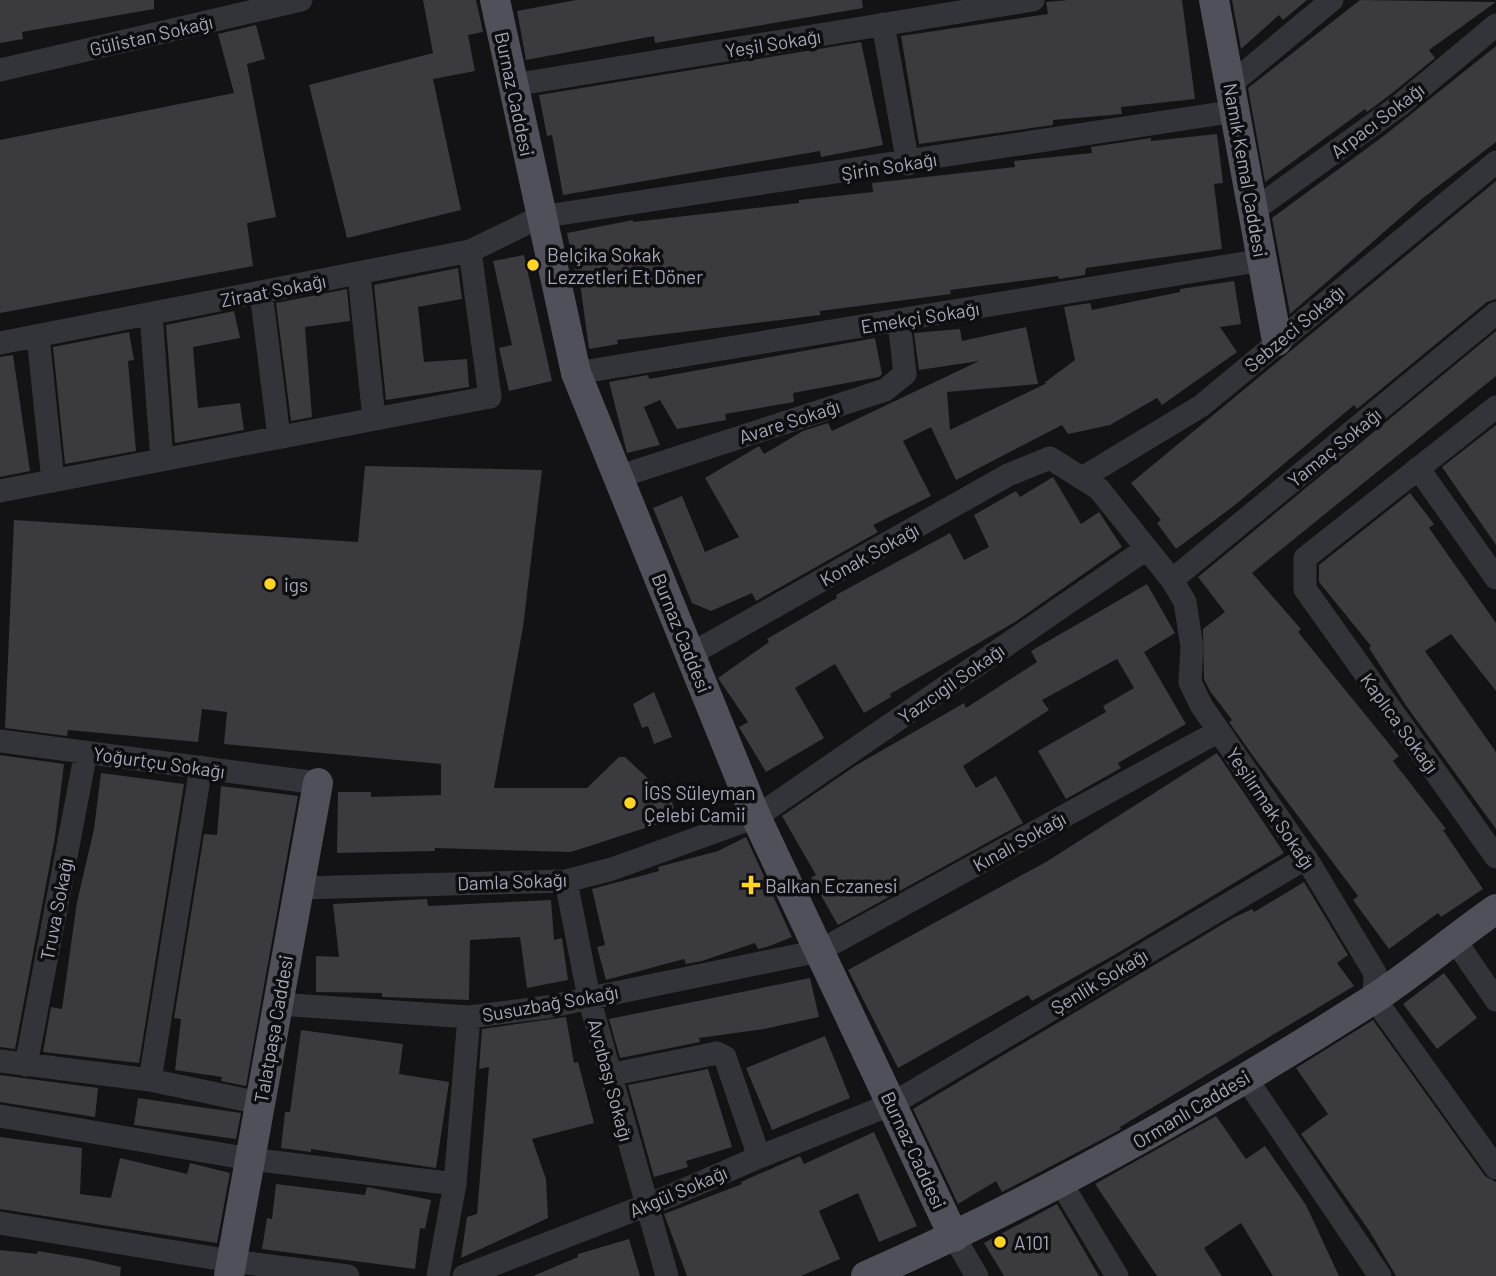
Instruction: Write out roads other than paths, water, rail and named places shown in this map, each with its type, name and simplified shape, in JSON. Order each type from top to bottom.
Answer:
[{"type":"main road","name":"Burnaz Caddesi","points":[[495,0],[540,218],[576,373],[756,817],[954,1237]]},
{"type":"main road","name":"Namık Kemal Caddesi","points":[[1214,0],[1277,341]]},
{"type":"main road","name":"Talatpaşa Caddesi","points":[[230,1269],[318,783]]},
{"type":"main road","name":"Ormanlı Caddesi","points":[[866,1276],[954,1237],[1172,1123],[1374,998],[1496,909]]},
{"type":"street","name":"Gülistan Sokağı","points":[[0,70],[301,0]]},
{"type":"street","name":"Yeşil Sokağı","points":[[513,85],[1033,0]]},
{"type":"street","points":[[1234,98],[1332,0]]},
{"type":"street","points":[[883,24],[908,163]]},
{"type":"street","name":"Arpacı Sokağı","points":[[1254,210],[1400,105],[1496,25]]},
{"type":"street","name":"Şirin Sokağı","points":[[540,218],[908,163],[1234,98]]},
{"type":"street","name":"Sebzeci Sokağı","points":[[1082,478],[1201,406],[1496,162]]},
{"type":"street","name":"Ziraat Sokağı","points":[[0,343],[470,251],[540,218]]},
{"type":"street","points":[[0,491],[490,397],[470,251]]},
{"type":"street","name":"Emekçi Sokağı","points":[[576,373],[1263,260]]},
{"type":"street","points":[[359,274],[374,419]]},
{"type":"street","points":[[261,292],[279,437]]},
{"type":"street","name":"Yamaç Sokağı","points":[[1172,580],[1496,313]]},
{"type":"street","points":[[151,314],[162,460]]},
{"type":"street","name":"Avare Sokağı","points":[[618,477],[885,390],[905,374],[899,321]]},
{"type":"street","points":[[38,335],[54,481]]},
{"type":"street","points":[[1496,407],[1418,468],[1496,578]]},
{"type":"street","name":"Yeşilırmak Sokağı","points":[[1050,458],[1099,489],[1172,580],[1185,602],[1192,647],[1190,682],[1219,731],[1306,858],[1375,973],[1374,998],[1496,1168]]},
{"type":"street","name":"Konak Sokağı","points":[[691,654],[1008,475],[1050,458]]},
{"type":"street","name":"Kaplıca Sokağı","points":[[1418,468],[1305,558],[1305,589],[1496,857]]},
{"type":"street","name":"Yazıcıgil Sokağı","points":[[756,817],[1146,549]]},
{"type":"street","name":"Kınalı Sokağı","points":[[819,951],[1219,731]]},
{"type":"street","name":"Yoğurtçu Sokağı","points":[[0,741],[318,783]]},
{"type":"street","name":"Truva Sokağı","points":[[26,1065],[86,752]]},
{"type":"street","points":[[150,1080],[201,767]]},
{"type":"street","name":"Damla Sokağı","points":[[299,888],[566,881],[611,869],[756,817]]},
{"type":"street","name":"Şenlik Sokağı","points":[[892,1104],[1306,858]]},
{"type":"street","name":"Avcıbaşı Sokağı","points":[[566,881],[589,998],[645,1206],[667,1276]]},
{"type":"street","points":[[1454,939],[1496,1000]]},
{"type":"street","name":"Susuzbağ Sokağı","points":[[278,1004],[469,1017],[589,998],[819,951]]},
{"type":"street","points":[[438,1276],[455,1184],[469,1017]]},
{"type":"street","points":[[609,1075],[718,1052],[725,1057],[759,1157]]},
{"type":"street","points":[[0,1061],[150,1080],[260,1103]]},
{"type":"street","points":[[1245,1077],[1380,1276]]},
{"type":"street","name":"Akgül Sokağı","points":[[464,1276],[645,1206],[892,1104]]},
{"type":"street","points":[[0,1116],[250,1159],[455,1184]]},
{"type":"street","points":[[1061,1183],[1117,1276]]},
{"type":"street","points":[[0,1223],[230,1269],[348,1276]]},
{"type":"street","points":[[954,1237],[977,1276]]},
{"type":"place","name":"Belçika Sokak Lezzetleri Et Döner","points":[[533,265]]},
{"type":"place","name":"igs","points":[[270,584]]},
{"type":"place","name":"İGS Süleyman Çelebi Camii","points":[[630,803]]},
{"type":"place","name":"Balkan Eczanesi","points":[[751,885]]},
{"type":"place","name":"A101","points":[[1000,1242]]}]
